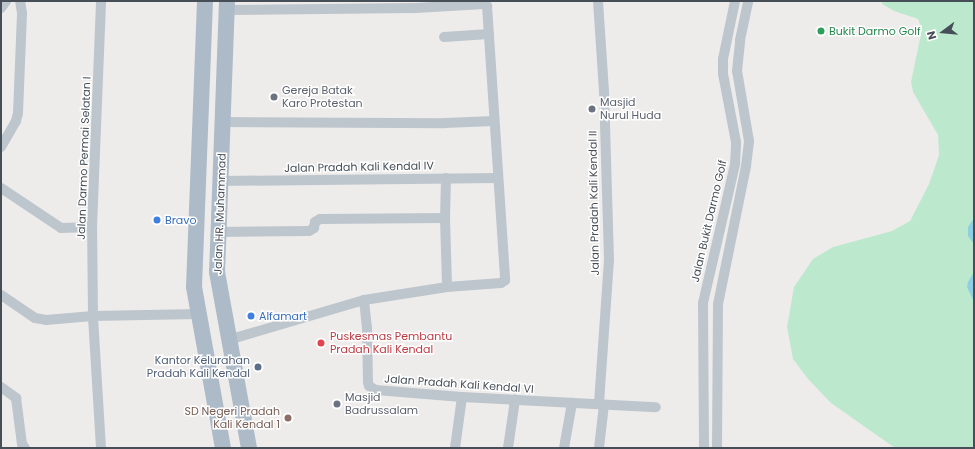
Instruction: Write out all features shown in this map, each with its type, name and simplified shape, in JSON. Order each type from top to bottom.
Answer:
[{"type":"main road","name":"Jalan HR. Muhammad","points":[[205,1],[194,287],[223,448]]},
{"type":"main road","name":"Jalan HR. Muhammad","points":[[227,6],[217,272],[228,340],[249,448]]},
{"type":"main road","points":[[212,391],[229,394],[238,387]]},
{"type":"street","points":[[1,8],[6,1]]},
{"type":"street","points":[[1,147],[16,121],[18,113],[22,12],[20,1]]},
{"type":"street","name":"Jalan Darmo Permai Selatan I","points":[[101,1],[92,227],[93,316],[101,448]]},
{"type":"street","name":"Jalan Pradah Kali Kendal II","points":[[598,1],[604,91],[609,260],[599,448]]},
{"type":"street","name":"Jalan Bukit Darmo Golf","points":[[704,448],[703,303],[735,164],[736,142],[723,74],[723,59],[735,1]]},
{"type":"street","points":[[717,448],[718,304],[746,166],[749,141],[737,71],[740,40],[748,1]]},
{"type":"street","points":[[227,6],[484,4],[488,9],[505,280],[501,283],[447,287],[364,300],[228,340]]},
{"type":"street","points":[[444,37],[489,34]]},
{"type":"street","points":[[222,122],[445,123],[494,121]]},
{"type":"street","points":[[446,178],[445,218],[447,287]]},
{"type":"street","name":"Jalan Pradah Kali Kendal IV","points":[[220,180],[498,178]]},
{"type":"street","points":[[1,188],[61,228],[92,227]]},
{"type":"street","points":[[218,232],[309,231],[314,228],[315,222],[320,219],[445,218]]},
{"type":"street","points":[[1,295],[35,318],[46,320],[93,316],[198,314]]},
{"type":"street","name":"Jalan Pradah Kali Kendal VI","points":[[364,300],[369,386],[376,390],[462,397],[656,407]]},
{"type":"street","points":[[1,387],[16,398],[22,444],[25,448]]},
{"type":"street","points":[[455,448],[462,397]]},
{"type":"street","points":[[508,448],[515,400]]},
{"type":"street","points":[[564,448],[572,403]]},
{"type":"green space","name":"Bukit Darmo Golf","points":[[882,1],[974,1],[974,448],[895,448],[831,403],[808,379],[793,359],[787,327],[794,287],[813,259],[833,247],[892,231],[910,221],[929,184],[939,155],[938,135],[913,92],[911,82],[922,29],[918,19],[894,11],[882,4]]},
{"type":"water","points":[[974,218],[974,244],[968,236],[968,227]]},
{"type":"water","points":[[974,272],[974,302],[967,287],[968,282]]},
{"type":"place","name":"Bukit Darmo Golf","points":[[821,31]]},
{"type":"place","name":"Gereja Batak Karo Protestan","points":[[274,97]]},
{"type":"place","name":"Masjid Nurul Huda","points":[[592,109]]},
{"type":"place","name":"Bravo","points":[[157,220]]},
{"type":"place","name":"Alfamart","points":[[251,316]]},
{"type":"place","name":"Puskesmas Pembantu Pradah Kali Kendal","points":[[321,343]]},
{"type":"place","name":"Kantor Kelurahan Pradah Kali Kendal","points":[[258,367]]},
{"type":"place","name":"Masjid Badrussalam","points":[[337,404]]},
{"type":"place","name":"SD Negeri Pradah Kali Kendal 1","points":[[288,418]]}]
